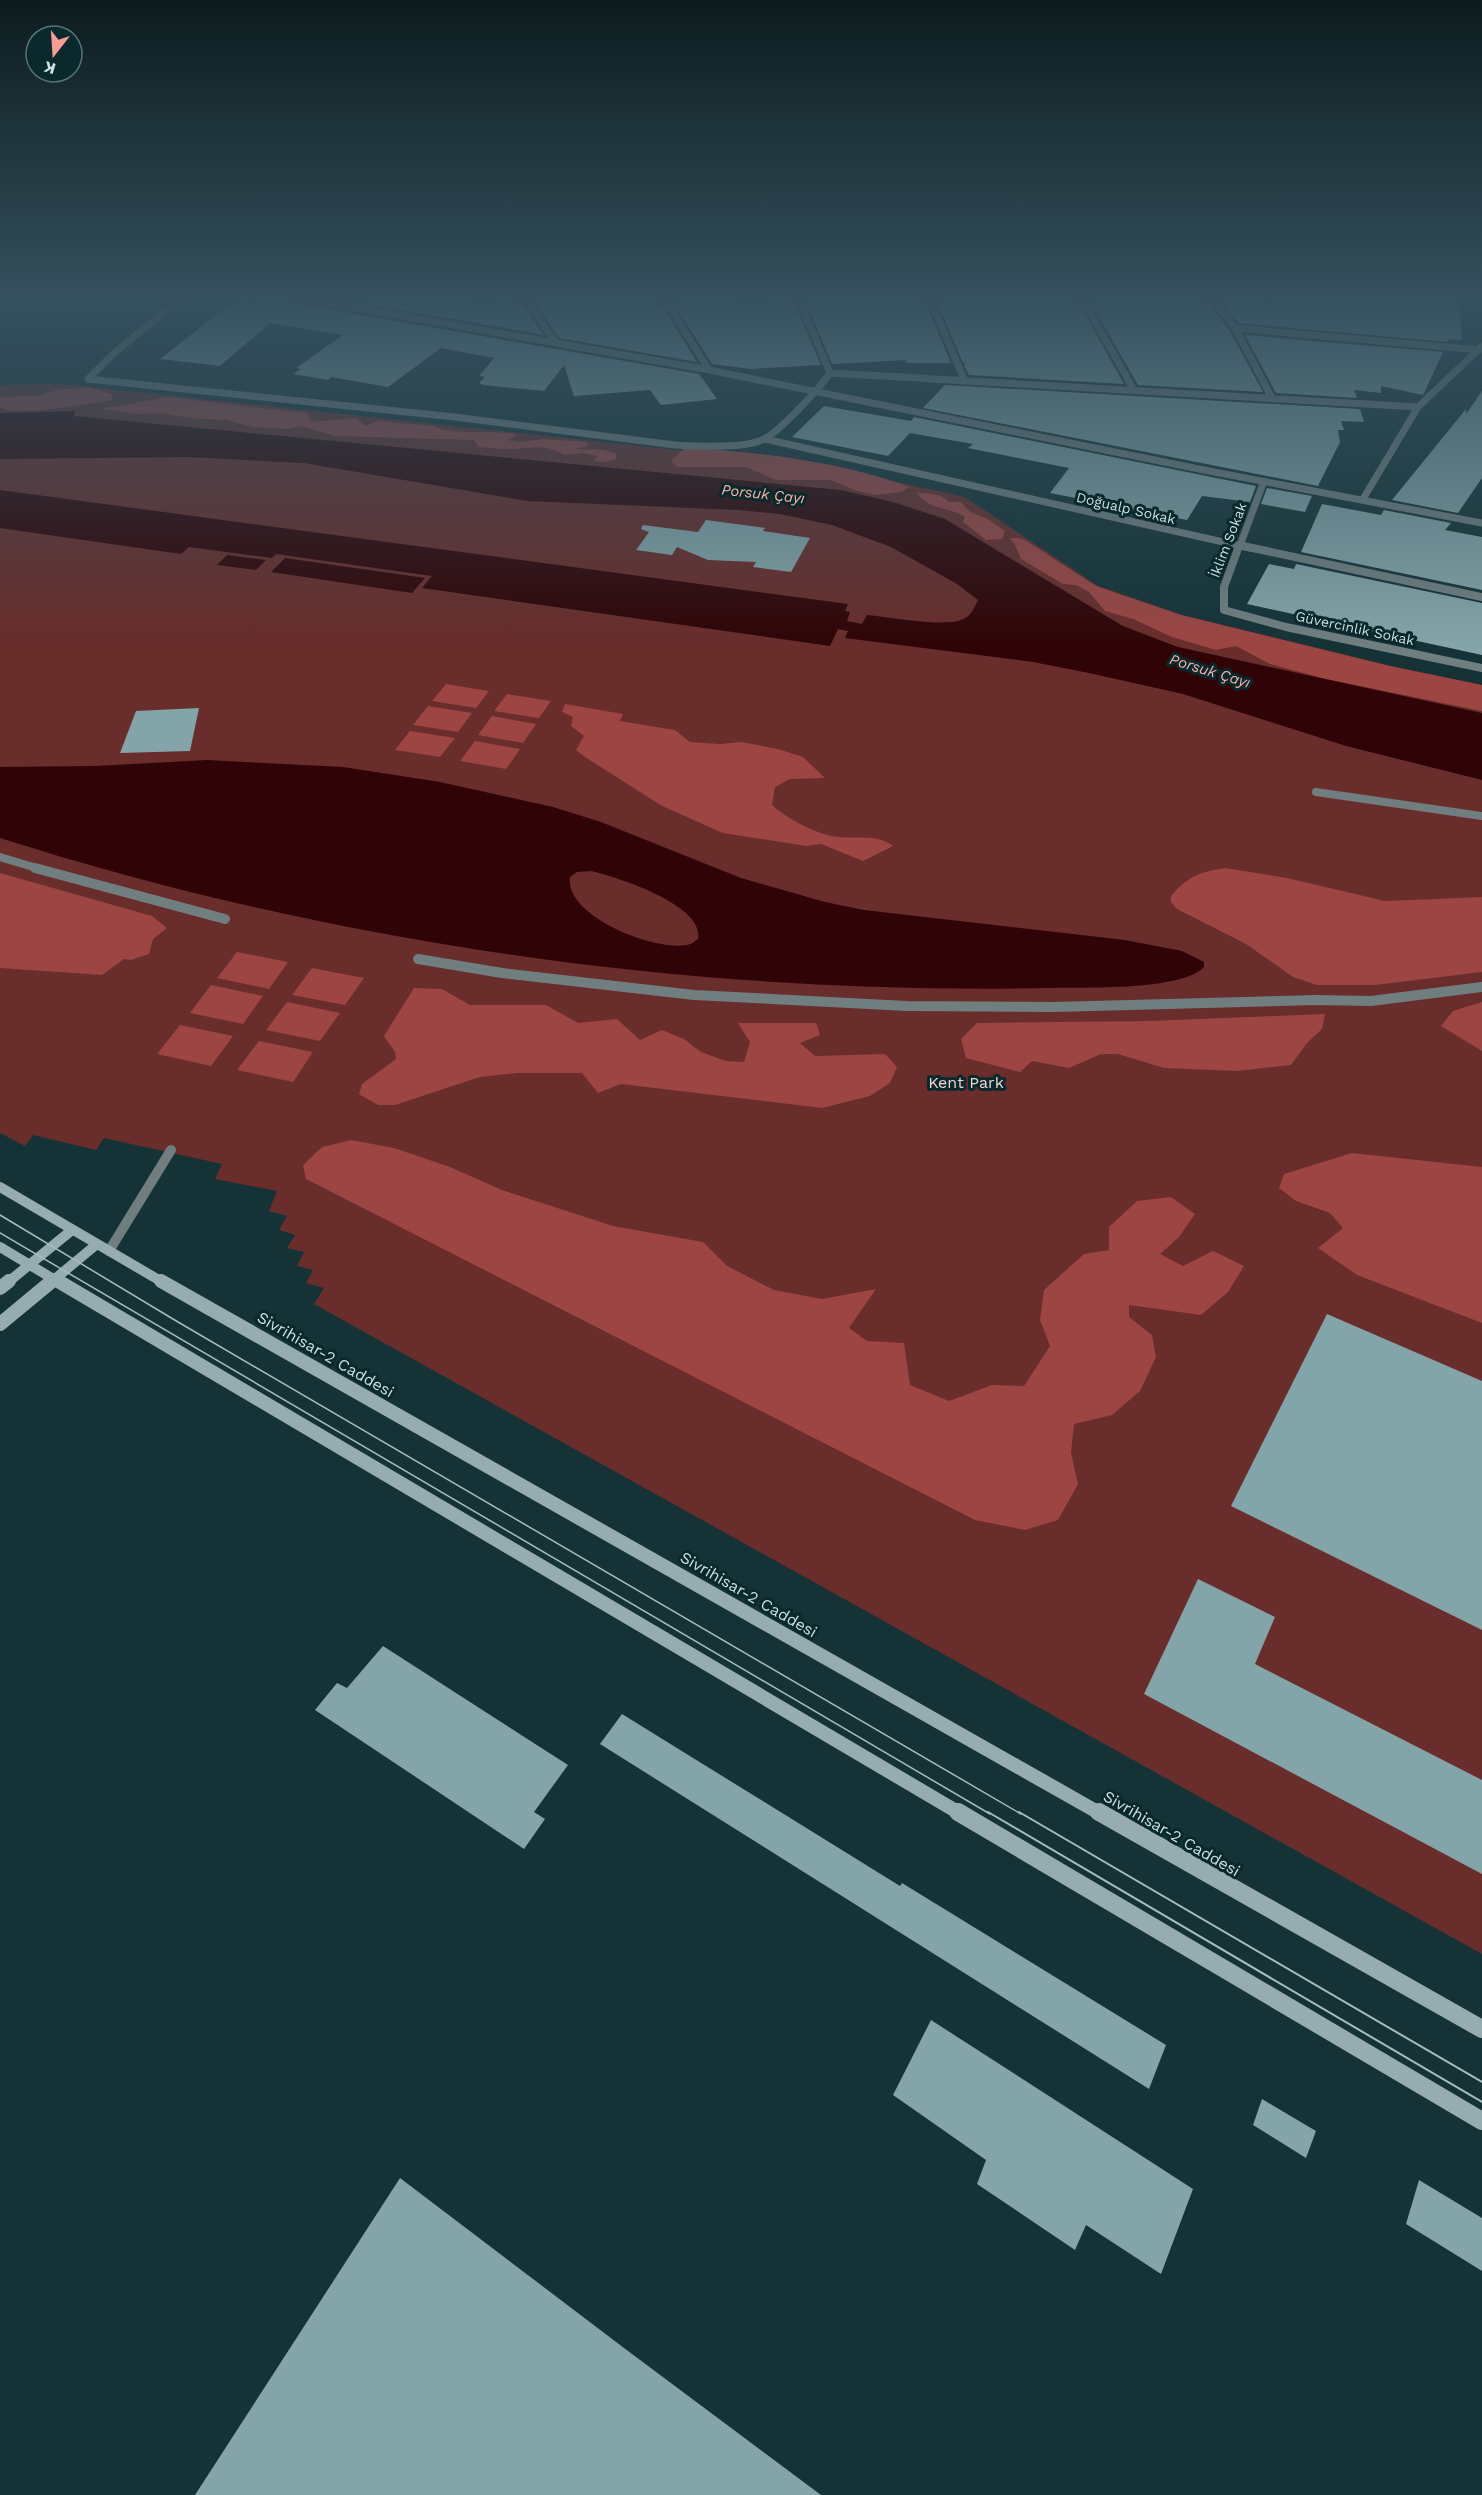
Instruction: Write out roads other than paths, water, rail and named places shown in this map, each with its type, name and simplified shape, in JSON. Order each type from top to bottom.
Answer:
[{"type":"main road","name":"Sivrihisar-2 Caddesi","points":[[0,1187],[103,1248],[1482,2029]]},
{"type":"main road","points":[[0,1288],[72,1230]]},
{"type":"main road","points":[[0,1247],[1482,2121]]},
{"type":"main road","points":[[0,1323],[55,1279],[103,1248]]},
{"type":"street","name":"Doğualp Sokak","points":[[421,413],[675,445],[729,446],[765,439],[1241,546],[1482,597]]},
{"type":"street","points":[[765,439],[793,413]]},
{"type":"street","points":[[928,413],[1482,523]]},
{"type":"street","points":[[1363,499],[1414,413]]},
{"type":"street","name":"İklim Sokak","points":[[1224,610],[1224,587],[1264,481]]},
{"type":"street","name":"Güvercinlik Sokak","points":[[1224,610],[1286,627],[1482,668]]},
{"type":"street","points":[[1316,792],[1482,816]]},
{"type":"street","points":[[0,857],[67,879],[225,919]]},
{"type":"street","points":[[418,959],[502,974],[694,995],[906,1006],[1054,1007],[1371,1001],[1482,987]]},
{"type":"street","points":[[103,1248],[171,1150]]},
{"type":"water","name":"Porsuk Çayı","points":[[0,413],[75,413],[74,416],[841,490],[893,502],[945,519],[1123,626],[1178,647],[1482,713],[1482,780],[1346,746],[1183,694],[1033,662],[845,638],[848,631],[838,629],[830,646],[422,588],[432,576],[276,554],[272,558],[189,547],[181,554],[0,528],[0,490],[848,604],[845,611],[850,612],[847,621],[862,624],[867,615],[929,622],[952,622],[967,617],[972,612],[978,600],[957,584],[891,547],[832,525],[780,514],[738,510],[527,501],[304,463],[188,457],[0,459]]},
{"type":"water","points":[[227,555],[266,560],[256,570],[217,565]]},
{"type":"water","points":[[285,558],[425,578],[412,593],[271,572]]},
{"type":"water","points":[[207,760],[343,767],[440,782],[553,807],[601,822],[741,878],[825,902],[864,910],[1125,940],[1182,951],[1204,962],[1204,967],[1192,975],[1154,984],[1049,988],[916,988],[783,983],[651,972],[518,956],[386,934],[256,908],[127,875],[0,838],[0,767],[96,766]],"holes":[[[591,871],[638,886],[674,904],[688,915],[696,927],[698,939],[686,945],[654,942],[614,928],[596,917],[581,905],[572,891],[570,877],[577,872]]]},
{"type":"tram line","points":[[0,1215],[178,1322],[1021,1814]]},
{"type":"tram line","points":[[0,1233],[990,1814]]},
{"type":"tram line","points":[[988,1812],[1482,2102]]},
{"type":"tram line","points":[[1019,1812],[1482,2082]]},
{"type":"park label","name":"Kent Park","points":[[966,1082]]}]
